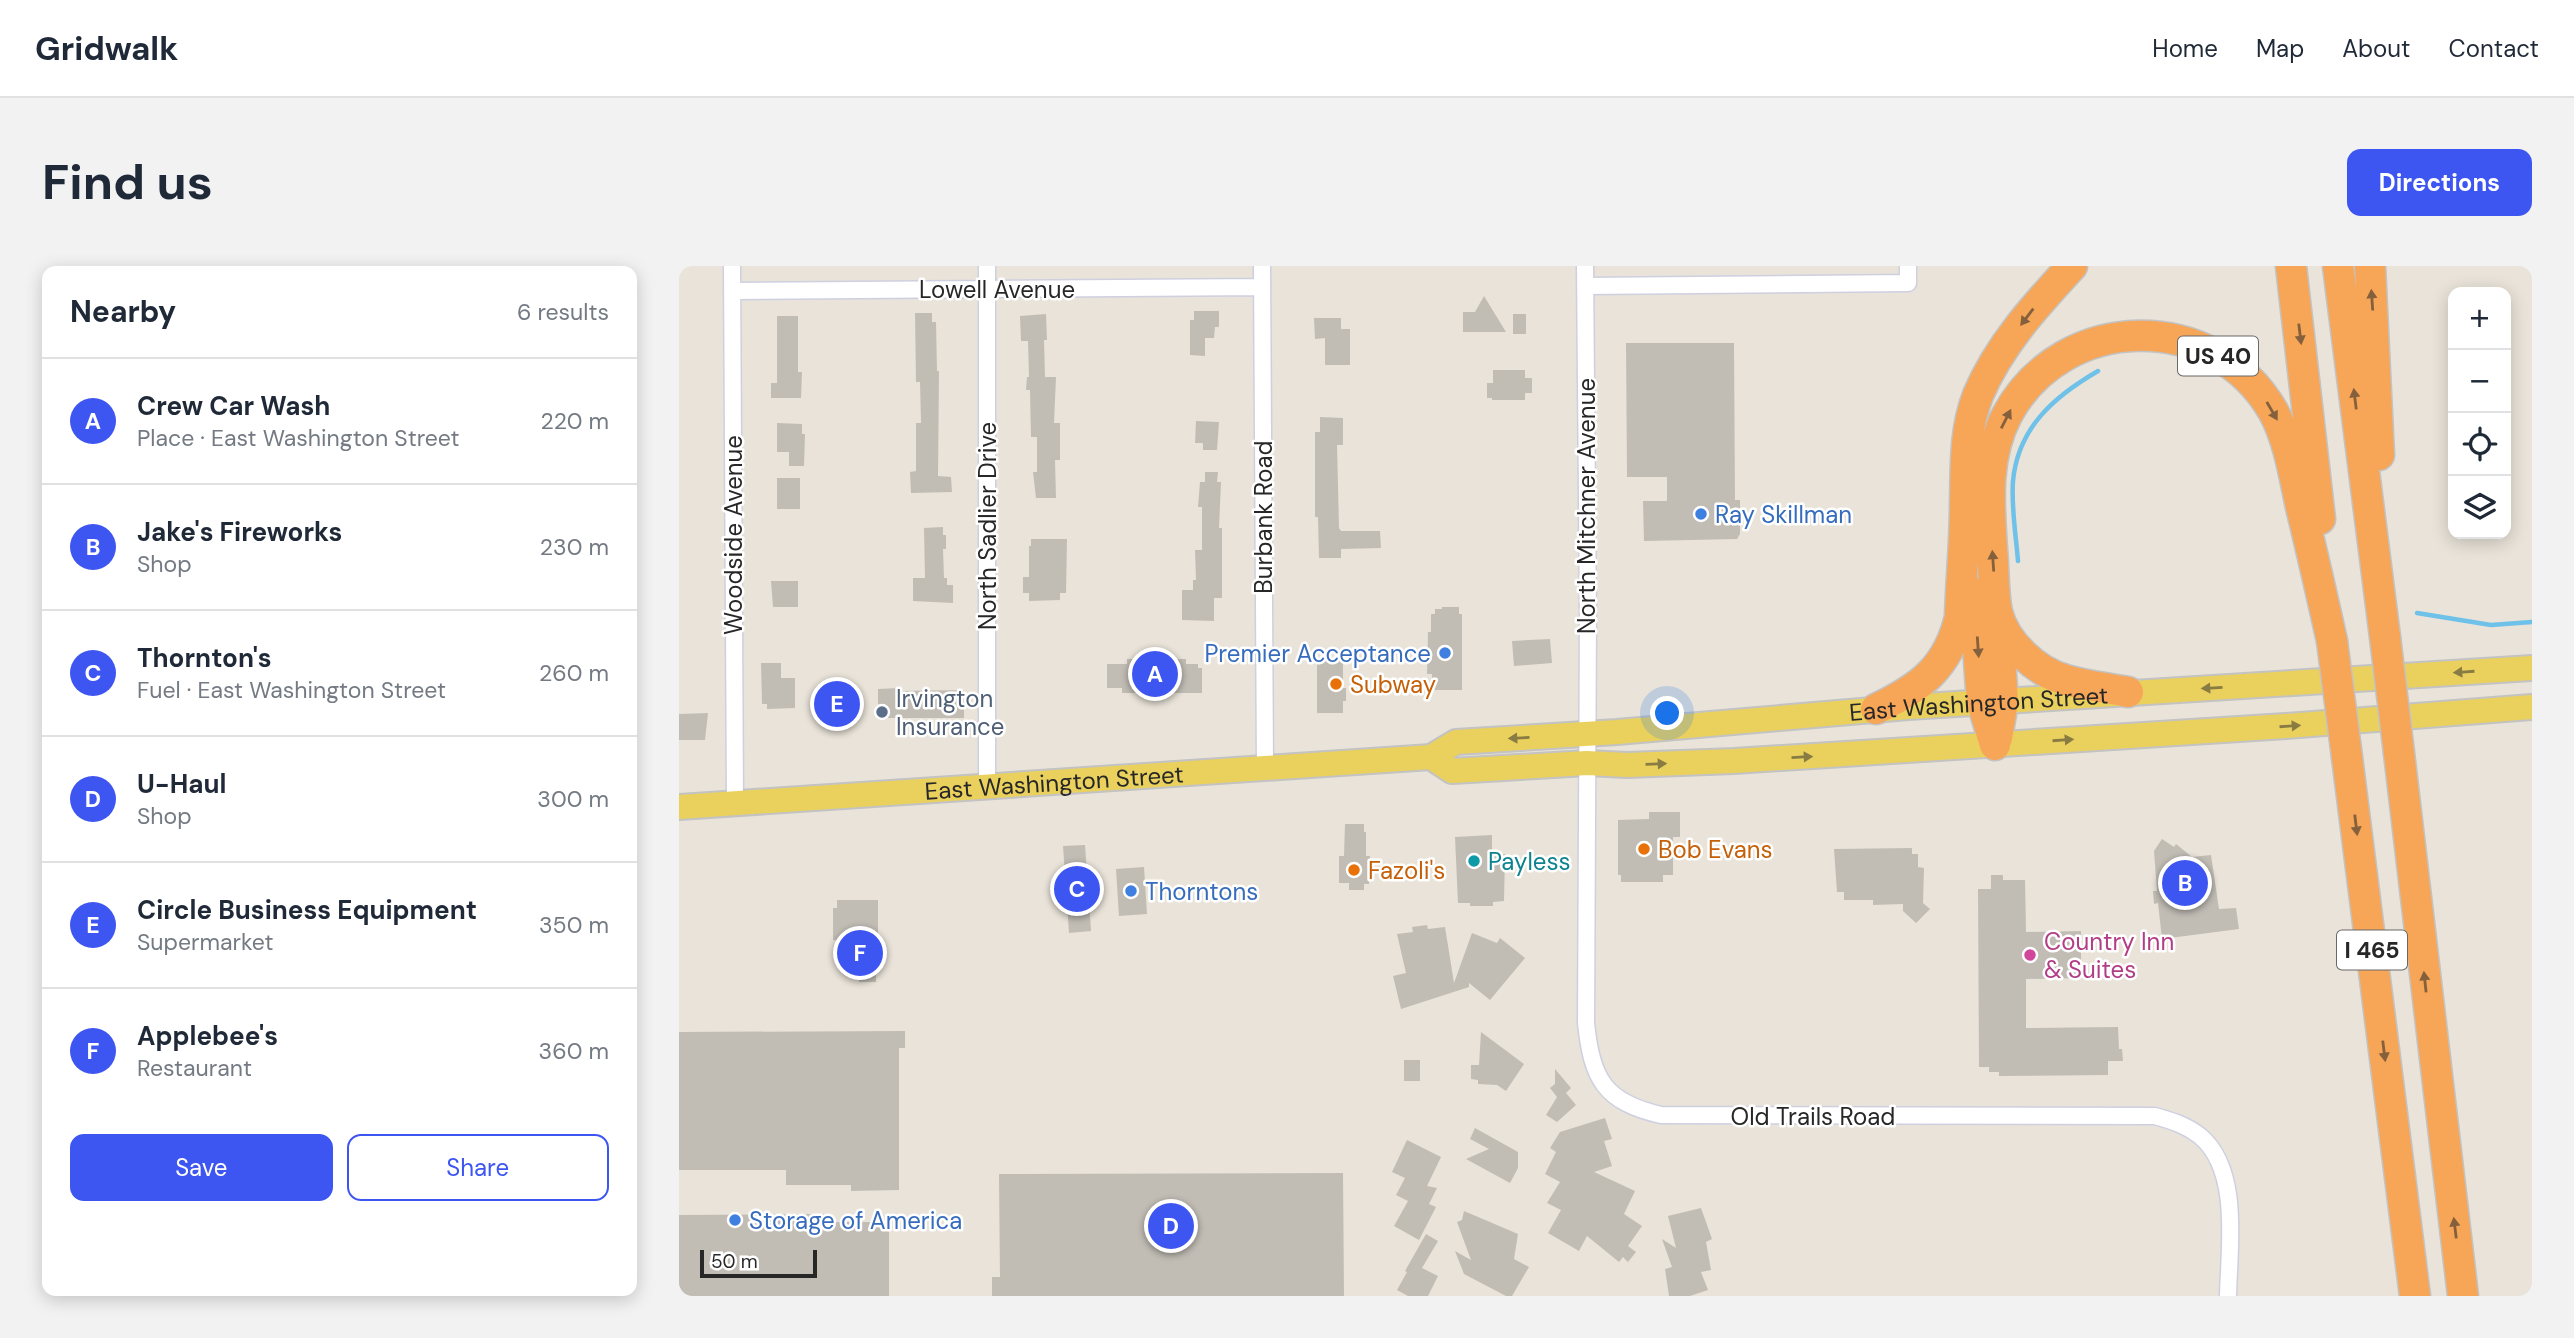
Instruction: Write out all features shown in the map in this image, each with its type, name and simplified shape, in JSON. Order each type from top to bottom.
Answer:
[{"type":"highway","points":[[1875,709],[1907,694],[1928,678],[1951,643],[1959,617],[1965,449],[1978,396],[1994,363],[2014,333],[2071,266]]},
{"type":"highway","name":"I 465","points":[[2291,266],[2310,416],[2332,641],[2415,1296]]},
{"type":"highway","name":"I 465","points":[[2338,266],[2463,1296]]},
{"type":"highway","points":[[2370,266],[2376,354],[2385,637]]},
{"type":"highway","name":"US 40","points":[[2128,692],[2063,680],[2039,666],[2007,636],[1997,610],[1990,496],[1990,471],[1997,438],[2013,406],[2041,372],[2083,346],[2119,337],[2161,336],[2189,342],[2228,362],[2251,383],[2273,411],[2290,457],[2332,641]]},
{"type":"highway","points":[[1965,506],[1993,702]]},
{"type":"highway","points":[[1995,745],[1993,702],[1997,610]]},
{"type":"main road","name":"East Washington Street","points":[[679,807],[1431,757],[1455,742],[1587,748],[1875,709],[2532,668]]},
{"type":"main road","name":"East Washington Street","points":[[1587,748],[1627,765],[1692,763],[1995,745],[2532,707]]},
{"type":"street","name":"Woodside Avenue","points":[[732,266],[735,803]]},
{"type":"street","name":"North Sadlier Drive","points":[[987,266],[987,786]]},
{"type":"street","name":"Burbank Road","points":[[1262,266],[1265,768]]},
{"type":"street","name":"North Mitchner Avenue","points":[[1585,266],[1587,748]]},
{"type":"street","points":[[1585,286],[1908,283],[1908,266]]},
{"type":"street","name":"Lowell Avenue","points":[[732,291],[1262,287]]},
{"type":"street","name":"Old Trails Road","points":[[1587,748],[1586,1023],[1592,1062],[1600,1079],[1617,1098],[1634,1109],[1661,1115],[2155,1116],[2179,1123],[2200,1136],[2212,1149],[2223,1173],[2229,1207],[2228,1296]]},
{"type":"building","points":[[1484,296],[1506,332],[1463,332],[1463,312],[1475,312]]},
{"type":"building","points":[[1194,311],[1219,311],[1219,327],[1215,327],[1214,338],[1205,338],[1205,356],[1190,355],[1190,320],[1194,320]]},
{"type":"building","points":[[915,313],[932,313],[932,322],[936,322],[939,371],[938,476],[951,477],[952,492],[911,493],[910,472],[916,471],[916,423],[921,423],[920,382],[916,382]]},
{"type":"building","points":[[1046,314],[1045,377],[1056,377],[1054,423],[1060,423],[1060,460],[1055,460],[1056,498],[1036,498],[1033,472],[1037,472],[1037,437],[1031,437],[1030,390],[1026,390],[1029,377],[1028,341],[1021,341],[1020,316]]},
{"type":"building","points":[[1513,314],[1526,314],[1526,334],[1513,334]]},
{"type":"building","points":[[777,316],[798,316],[801,398],[771,398],[771,383],[777,383]]},
{"type":"building","points":[[1314,318],[1341,318],[1341,329],[1350,329],[1350,365],[1325,365],[1325,338],[1315,339]]},
{"type":"building","points":[[1626,343],[1734,343],[1735,500],[1740,500],[1740,534],[1737,539],[1644,541],[1643,501],[1667,501],[1667,477],[1627,477]]},
{"type":"building","points":[[1493,370],[1525,370],[1525,378],[1532,378],[1532,393],[1525,393],[1525,400],[1487,398],[1487,383],[1493,383]]},
{"type":"building","points":[[1320,417],[1343,418],[1343,445],[1337,445],[1339,528],[1341,531],[1380,531],[1381,548],[1341,549],[1341,558],[1319,558],[1318,517],[1315,517],[1315,432],[1320,432]]},
{"type":"building","points":[[1196,421],[1219,422],[1217,450],[1203,450],[1203,443],[1195,443]]},
{"type":"building","points":[[777,423],[802,424],[802,434],[805,434],[804,466],[789,466],[789,452],[777,452]]},
{"type":"building","points":[[1205,472],[1218,472],[1217,482],[1221,482],[1219,528],[1222,528],[1222,598],[1214,598],[1214,621],[1182,620],[1182,590],[1193,590],[1193,580],[1196,580],[1195,550],[1202,550],[1202,507],[1198,507],[1200,482],[1205,482]]},
{"type":"building","points":[[777,478],[800,478],[800,509],[777,509]]},
{"type":"building","points":[[943,527],[943,535],[946,535],[946,549],[943,549],[944,578],[947,578],[947,585],[953,585],[953,603],[913,601],[913,578],[925,578],[924,528]]},
{"type":"building","points":[[1031,539],[1067,539],[1066,593],[1060,593],[1060,600],[1029,601],[1029,593],[1023,593],[1023,577],[1029,577]]},
{"type":"building","points":[[771,581],[798,581],[798,607],[773,607]]},
{"type":"building","name":"Premier Acceptance","points":[[1459,607],[1459,614],[1462,614],[1462,690],[1432,690],[1432,674],[1427,674],[1431,614],[1435,614],[1435,609]]},
{"type":"building","points":[[1550,639],[1552,663],[1514,666],[1512,641]]},
{"type":"building","points":[[1317,658],[1343,658],[1346,701],[1343,701],[1343,713],[1317,713]]},
{"type":"building","points":[[1127,659],[1186,659],[1186,664],[1198,664],[1198,668],[1202,668],[1202,693],[1122,693],[1122,688],[1107,688],[1107,664],[1127,664]]},
{"type":"building","points":[[761,663],[781,663],[781,678],[795,678],[795,708],[767,709],[767,704],[762,704]]},
{"type":"building","points":[[900,688],[900,691],[964,690],[964,718],[878,718],[878,689]]},
{"type":"building","points":[[826,689],[848,689],[848,726],[836,725],[836,718],[826,718]]},
{"type":"building","points":[[708,713],[705,740],[679,740],[679,714]]},
{"type":"building","points":[[1649,812],[1680,812],[1680,837],[1673,837],[1673,875],[1663,875],[1663,882],[1621,882],[1621,875],[1618,875],[1618,820],[1649,819]]},
{"type":"building","name":"Fazoli's","points":[[1345,824],[1364,824],[1366,856],[1370,856],[1369,884],[1364,884],[1364,890],[1349,890],[1349,883],[1339,883],[1339,856],[1344,856]]},
{"type":"building","name":"Payless","points":[[1492,835],[1492,855],[1505,854],[1504,901],[1493,902],[1493,906],[1458,903],[1455,837]]},
{"type":"building","points":[[2162,839],[2174,847],[2176,844],[2192,857],[2211,855],[2219,909],[2236,908],[2239,929],[2162,939],[2158,903],[2154,904],[2153,891],[2157,891],[2154,851]]},
{"type":"building","points":[[1085,845],[1091,931],[1069,933],[1063,846]]},
{"type":"building","points":[[1912,848],[1912,854],[1918,854],[1918,867],[1924,868],[1923,903],[1930,909],[1916,923],[1903,911],[1903,904],[1873,905],[1873,900],[1844,900],[1844,892],[1837,892],[1834,849]]},
{"type":"building","name":"Thorntons","points":[[1144,867],[1147,914],[1119,916],[1116,869]]},
{"type":"building","name":"Country Inn & Suites","points":[[1991,875],[2003,875],[2003,880],[2025,880],[2026,932],[2081,931],[2081,978],[2026,979],[2026,1028],[2118,1027],[2119,1049],[2122,1049],[2123,1061],[2108,1061],[2108,1075],[1999,1076],[1999,1072],[1989,1072],[1989,1067],[1979,1067],[1978,889],[1991,889]]},
{"type":"building","points":[[837,900],[878,900],[876,982],[859,982],[859,966],[842,966],[842,940],[833,940],[833,908],[837,908]]},
{"type":"building","points":[[1427,925],[1428,929],[1445,927],[1454,983],[1472,933],[1497,943],[1500,938],[1525,958],[1490,1000],[1469,983],[1469,987],[1401,1009],[1393,976],[1406,973],[1397,934],[1413,932],[1412,927]]},
{"type":"building","points":[[905,1031],[905,1048],[899,1048],[899,1190],[851,1191],[851,1185],[786,1185],[786,1170],[679,1170],[679,1032]]},
{"type":"building","points":[[1481,1032],[1524,1064],[1506,1091],[1497,1085],[1478,1084],[1478,1080],[1471,1079],[1471,1065],[1479,1065]]},
{"type":"building","points":[[1404,1060],[1420,1060],[1420,1081],[1404,1081]]},
{"type":"building","points":[[1555,1069],[1571,1088],[1566,1093],[1576,1105],[1557,1122],[1546,1115],[1557,1097],[1550,1088],[1555,1084]]},
{"type":"building","points":[[1605,1118],[1612,1139],[1604,1141],[1612,1166],[1594,1172],[1635,1191],[1624,1214],[1642,1226],[1628,1246],[1636,1252],[1628,1262],[1623,1257],[1619,1262],[1587,1236],[1579,1251],[1548,1233],[1561,1210],[1547,1203],[1560,1182],[1545,1174],[1556,1152],[1550,1148],[1560,1132]]},
{"type":"building","points":[[1475,1128],[1518,1152],[1518,1168],[1510,1183],[1466,1159],[1489,1149],[1470,1139]]},
{"type":"building","points":[[1407,1140],[1441,1157],[1427,1186],[1437,1188],[1429,1204],[1436,1207],[1419,1240],[1394,1226],[1408,1201],[1396,1195],[1405,1178],[1392,1172]]},
{"type":"building","points":[[1343,1173],[1344,1296],[992,1296],[992,1277],[1000,1277],[999,1174]]},
{"type":"building","points":[[1701,1208],[1712,1239],[1706,1242],[1711,1270],[1701,1272],[1708,1290],[1690,1296],[1669,1296],[1665,1269],[1672,1267],[1662,1239],[1676,1248],[1668,1216]]},
{"type":"building","points":[[1464,1211],[1518,1234],[1514,1259],[1529,1267],[1512,1296],[1506,1296],[1464,1274],[1455,1251],[1471,1260],[1457,1222],[1462,1220]]},
{"type":"building","points":[[824,1214],[824,1222],[889,1222],[889,1296],[679,1296],[679,1215]]},
{"type":"building","points":[[1426,1234],[1438,1241],[1422,1268],[1438,1276],[1428,1296],[1408,1296],[1397,1290]]},
{"type":"waterway","points":[[2018,561],[2013,481],[2022,445],[2041,415],[2067,391],[2098,371]]},
{"type":"waterway","points":[[2417,613],[2491,625],[2532,622]]},
{"type":"place","name":"Ray Skillman","points":[[1701,514]]},
{"type":"place","name":"Premier Acceptance","points":[[1445,653]]},
{"type":"place","name":"Crew Car Wash","points":[[1155,674]]},
{"type":"place","name":"Subway","points":[[1336,684]]},
{"type":"place","name":"Circle Business Equipment","points":[[837,704]]},
{"type":"place","name":"Irvington Insurance","points":[[882,712]]},
{"type":"place","name":"Bob Evans","points":[[1644,849]]},
{"type":"place","name":"Payless","points":[[1474,861]]},
{"type":"place","name":"Fazoli's","points":[[1354,870]]},
{"type":"place","name":"Jake's Fireworks","points":[[2185,883]]},
{"type":"place","name":"Thornton's","points":[[1077,889]]},
{"type":"place","name":"Thorntons","points":[[1131,891]]},
{"type":"place","name":"Applebee's","points":[[860,953]]},
{"type":"place","name":"Country Inn & Suites","points":[[2030,955]]},
{"type":"place","name":"Storage of America","points":[[735,1220]]},
{"type":"place","name":"U-Haul","points":[[1171,1226]]}]
